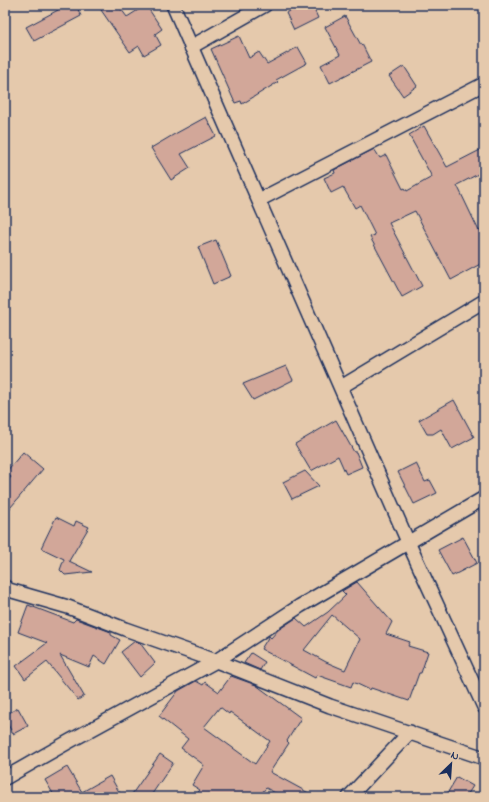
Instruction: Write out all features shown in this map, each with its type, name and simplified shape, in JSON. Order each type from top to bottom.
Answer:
[{"type":"street","points":[[173,5],[408,542],[484,704]]},
{"type":"street","points":[[192,47],[265,5]]},
{"type":"street","points":[[259,200],[484,84]]},
{"type":"street","points":[[341,387],[484,301]]},
{"type":"street","points":[[5,778],[216,661],[300,606],[484,498]]},
{"type":"street","points":[[5,587],[9,590],[68,607],[216,661],[330,706],[484,758]]},
{"type":"street","points":[[349,797],[410,732]]},
{"type":"building","points":[[55,5],[76,5],[81,16],[34,41],[26,27],[58,10]]},
{"type":"building","points":[[108,5],[118,5],[127,17],[146,5],[162,29],[155,34],[161,45],[144,55],[139,46],[130,52],[101,10]]},
{"type":"building","points":[[303,5],[312,5],[318,18],[294,30],[286,13]]},
{"type":"building","points":[[345,16],[371,62],[330,83],[321,65],[340,55],[325,27]]},
{"type":"building","points":[[239,36],[249,58],[259,52],[267,64],[298,47],[307,63],[276,80],[278,82],[242,104],[241,101],[235,103],[211,49]]},
{"type":"building","points":[[404,66],[417,86],[403,96],[389,76]]},
{"type":"building","points":[[206,117],[216,136],[181,154],[190,168],[171,180],[151,148]]},
{"type":"building","points":[[424,126],[447,167],[484,148],[484,171],[457,185],[479,231],[484,228],[484,262],[451,280],[415,211],[389,223],[422,286],[402,297],[370,237],[375,235],[360,205],[355,208],[343,187],[331,193],[324,178],[335,173],[334,170],[374,149],[380,158],[386,155],[403,189],[405,188],[407,191],[432,177],[409,135]]},
{"type":"building","points":[[216,240],[231,276],[213,284],[198,247]]},
{"type":"building","points":[[286,366],[293,380],[253,400],[243,384]]},
{"type":"building","points":[[454,400],[474,437],[452,449],[441,429],[433,434],[427,434],[419,420]]},
{"type":"building","points":[[336,420],[354,452],[356,452],[362,467],[346,474],[338,456],[311,471],[295,444]]},
{"type":"building","points":[[23,452],[43,469],[5,514],[5,484],[11,477],[6,472]]},
{"type":"building","points":[[416,463],[425,482],[430,480],[437,493],[414,504],[398,472]]},
{"type":"building","points":[[305,471],[319,486],[292,499],[283,482]]},
{"type":"building","points":[[56,517],[74,526],[76,521],[89,527],[69,561],[92,572],[65,575],[60,570],[64,559],[41,548]]},
{"type":"building","points":[[463,537],[477,563],[452,576],[438,550]]},
{"type":"building","points":[[357,582],[392,622],[386,634],[410,642],[408,646],[428,652],[409,701],[371,688],[370,690],[353,682],[351,687],[317,675],[315,678],[261,649],[269,636],[271,638],[278,630],[296,618],[306,627],[328,612],[346,595],[342,591]],"holes":[[[332,615],[360,639],[345,670],[304,650]]]},
{"type":"building","points":[[28,605],[73,622],[76,619],[111,632],[111,635],[120,640],[106,664],[94,656],[89,667],[60,655],[84,696],[78,700],[47,662],[25,679],[16,666],[47,643],[18,632]]},
{"type":"building","points":[[135,641],[140,643],[155,663],[140,677],[121,652]]},
{"type":"building","points":[[251,653],[265,662],[260,670],[244,663]]},
{"type":"building","points":[[231,676],[256,685],[301,718],[287,741],[289,743],[270,772],[316,797],[283,797],[266,788],[258,797],[194,797],[200,790],[192,785],[204,765],[181,748],[188,739],[159,716],[178,691],[196,681],[203,685],[205,682],[219,692]],"holes":[[[220,707],[229,714],[230,712],[270,741],[255,764],[204,727]]]},
{"type":"building","points":[[18,708],[28,726],[13,734],[5,719],[5,715]]},
{"type":"building","points":[[160,754],[173,763],[150,797],[130,797]]},
{"type":"building","points":[[67,767],[82,792],[110,776],[122,797],[55,797],[45,780]]},
{"type":"building","points":[[457,777],[473,786],[466,797],[445,797]]}]
